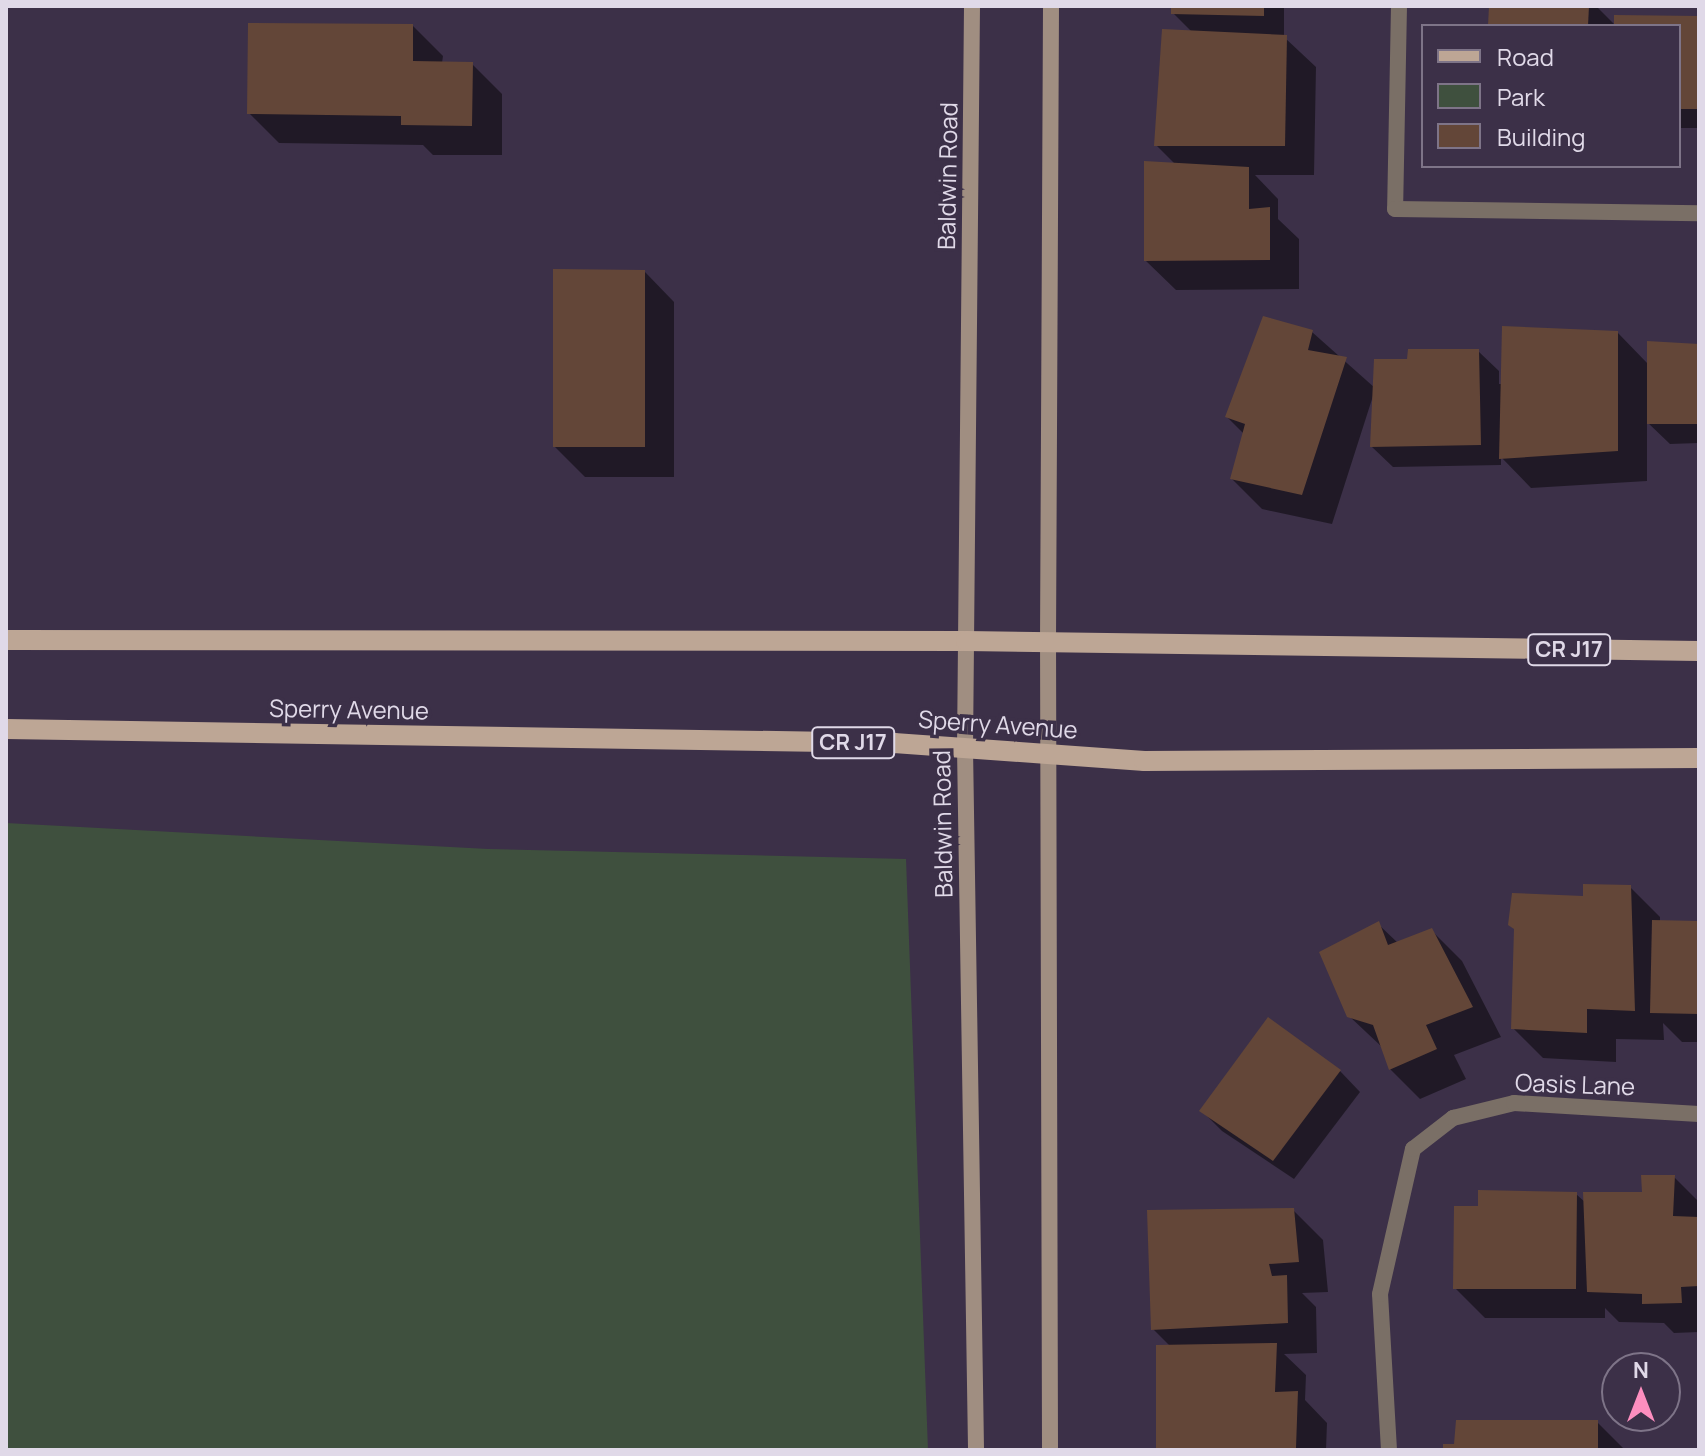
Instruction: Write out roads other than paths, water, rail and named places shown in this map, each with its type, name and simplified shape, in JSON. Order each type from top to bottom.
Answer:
[{"type":"main road","name":"Baldwin Road","points":[[972,6],[965,748],[976,1450]]},
{"type":"main road","points":[[1050,1450],[1048,643],[1051,6]]},
{"type":"main road","name":"CR J17","points":[[6,640],[966,641],[1699,651]]},
{"type":"main road","name":"Sperry Avenue","points":[[6,729],[894,743],[1144,761],[1699,758]]},
{"type":"street","points":[[1399,6],[1395,209],[1699,213]]},
{"type":"street","name":"Oasis Lane","points":[[1389,1450],[1380,1294],[1413,1149],[1453,1118],[1514,1103],[1699,1114]]}]
